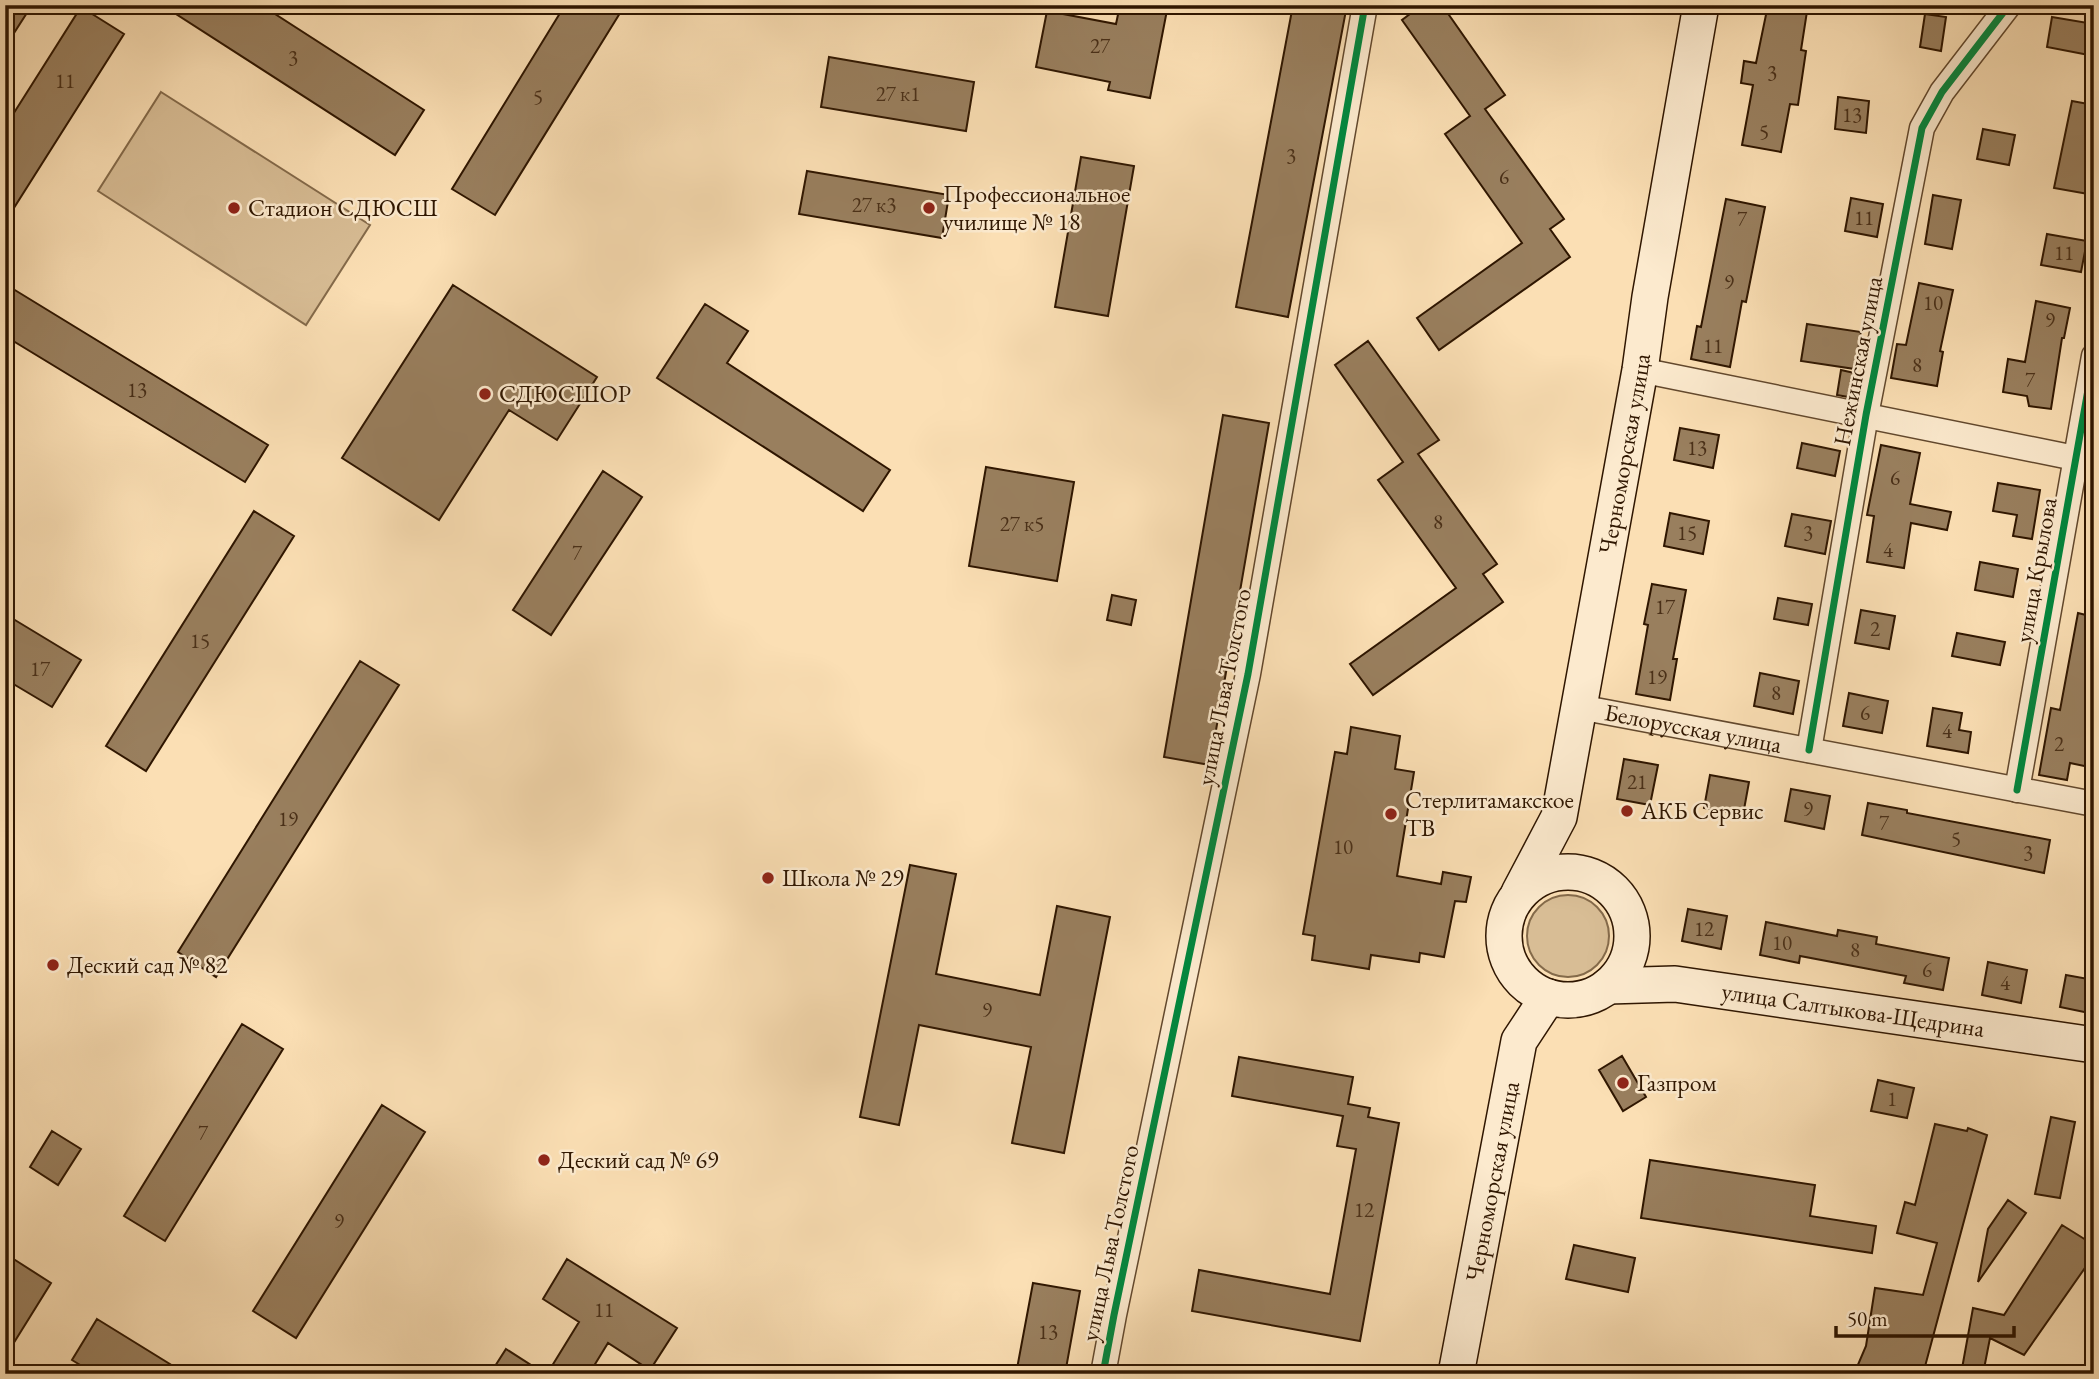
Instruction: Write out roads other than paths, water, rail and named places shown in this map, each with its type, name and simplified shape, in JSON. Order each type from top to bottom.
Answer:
[{"type":"main road","name":"Черноморская улица","points":[[1520,893],[1559,817],[1640,370],[1701,5]]},
{"type":"main road","points":[[1559,817],[1594,876]]},
{"type":"main road","points":[[1505,952],[1514,972],[1529,988],[1548,998],[1569,1000],[1590,997],[1608,986],[1621,973],[1629,957],[1633,939],[1631,919],[1623,901],[1611,887],[1594,876],[1575,871],[1554,872],[1535,880],[1520,893],[1508,911],[1503,931],[1505,952],[1519,1041]]},
{"type":"main road","points":[[1633,939],[1675,984]]},
{"type":"main road","name":"улица Салтыкова-Щедрина","points":[[1608,986],[1675,984],[2094,1045]]},
{"type":"main road","name":"Черноморская улица","points":[[1455,1374],[1519,1041],[1548,998]]},
{"type":"street","name":"улица Льва Толстого","points":[[1103,1374],[1248,674],[1365,5]]},
{"type":"street","name":"Нежинская улица","points":[[1809,750],[1866,415],[1922,128],[1942,92],[2009,5]]},
{"type":"street","name":"улица Крылова","points":[[2017,790],[2094,356]]},
{"type":"street","points":[[1640,370],[2076,458]]},
{"type":"street","name":"Белорусская улица","points":[[1579,708],[2094,804]]},
{"type":"place","name":"Стадион СДЮСШ","points":[[234,208]]},
{"type":"place","name":"Профессиональное училище № 18","points":[[929,208]]},
{"type":"place","name":"СДЮСШОР","points":[[485,394]]},
{"type":"place","name":"АКБ Сервис","points":[[1627,811]]},
{"type":"place","name":"Стерлитамакское ТВ","points":[[1391,814]]},
{"type":"place","name":"Школа № 29","points":[[768,878]]},
{"type":"place","name":"Деский сад № 82","points":[[53,965]]},
{"type":"place","name":"Газпром","points":[[1623,1083]]},
{"type":"place","name":"Деский сад № 69","points":[[544,1160]]}]
